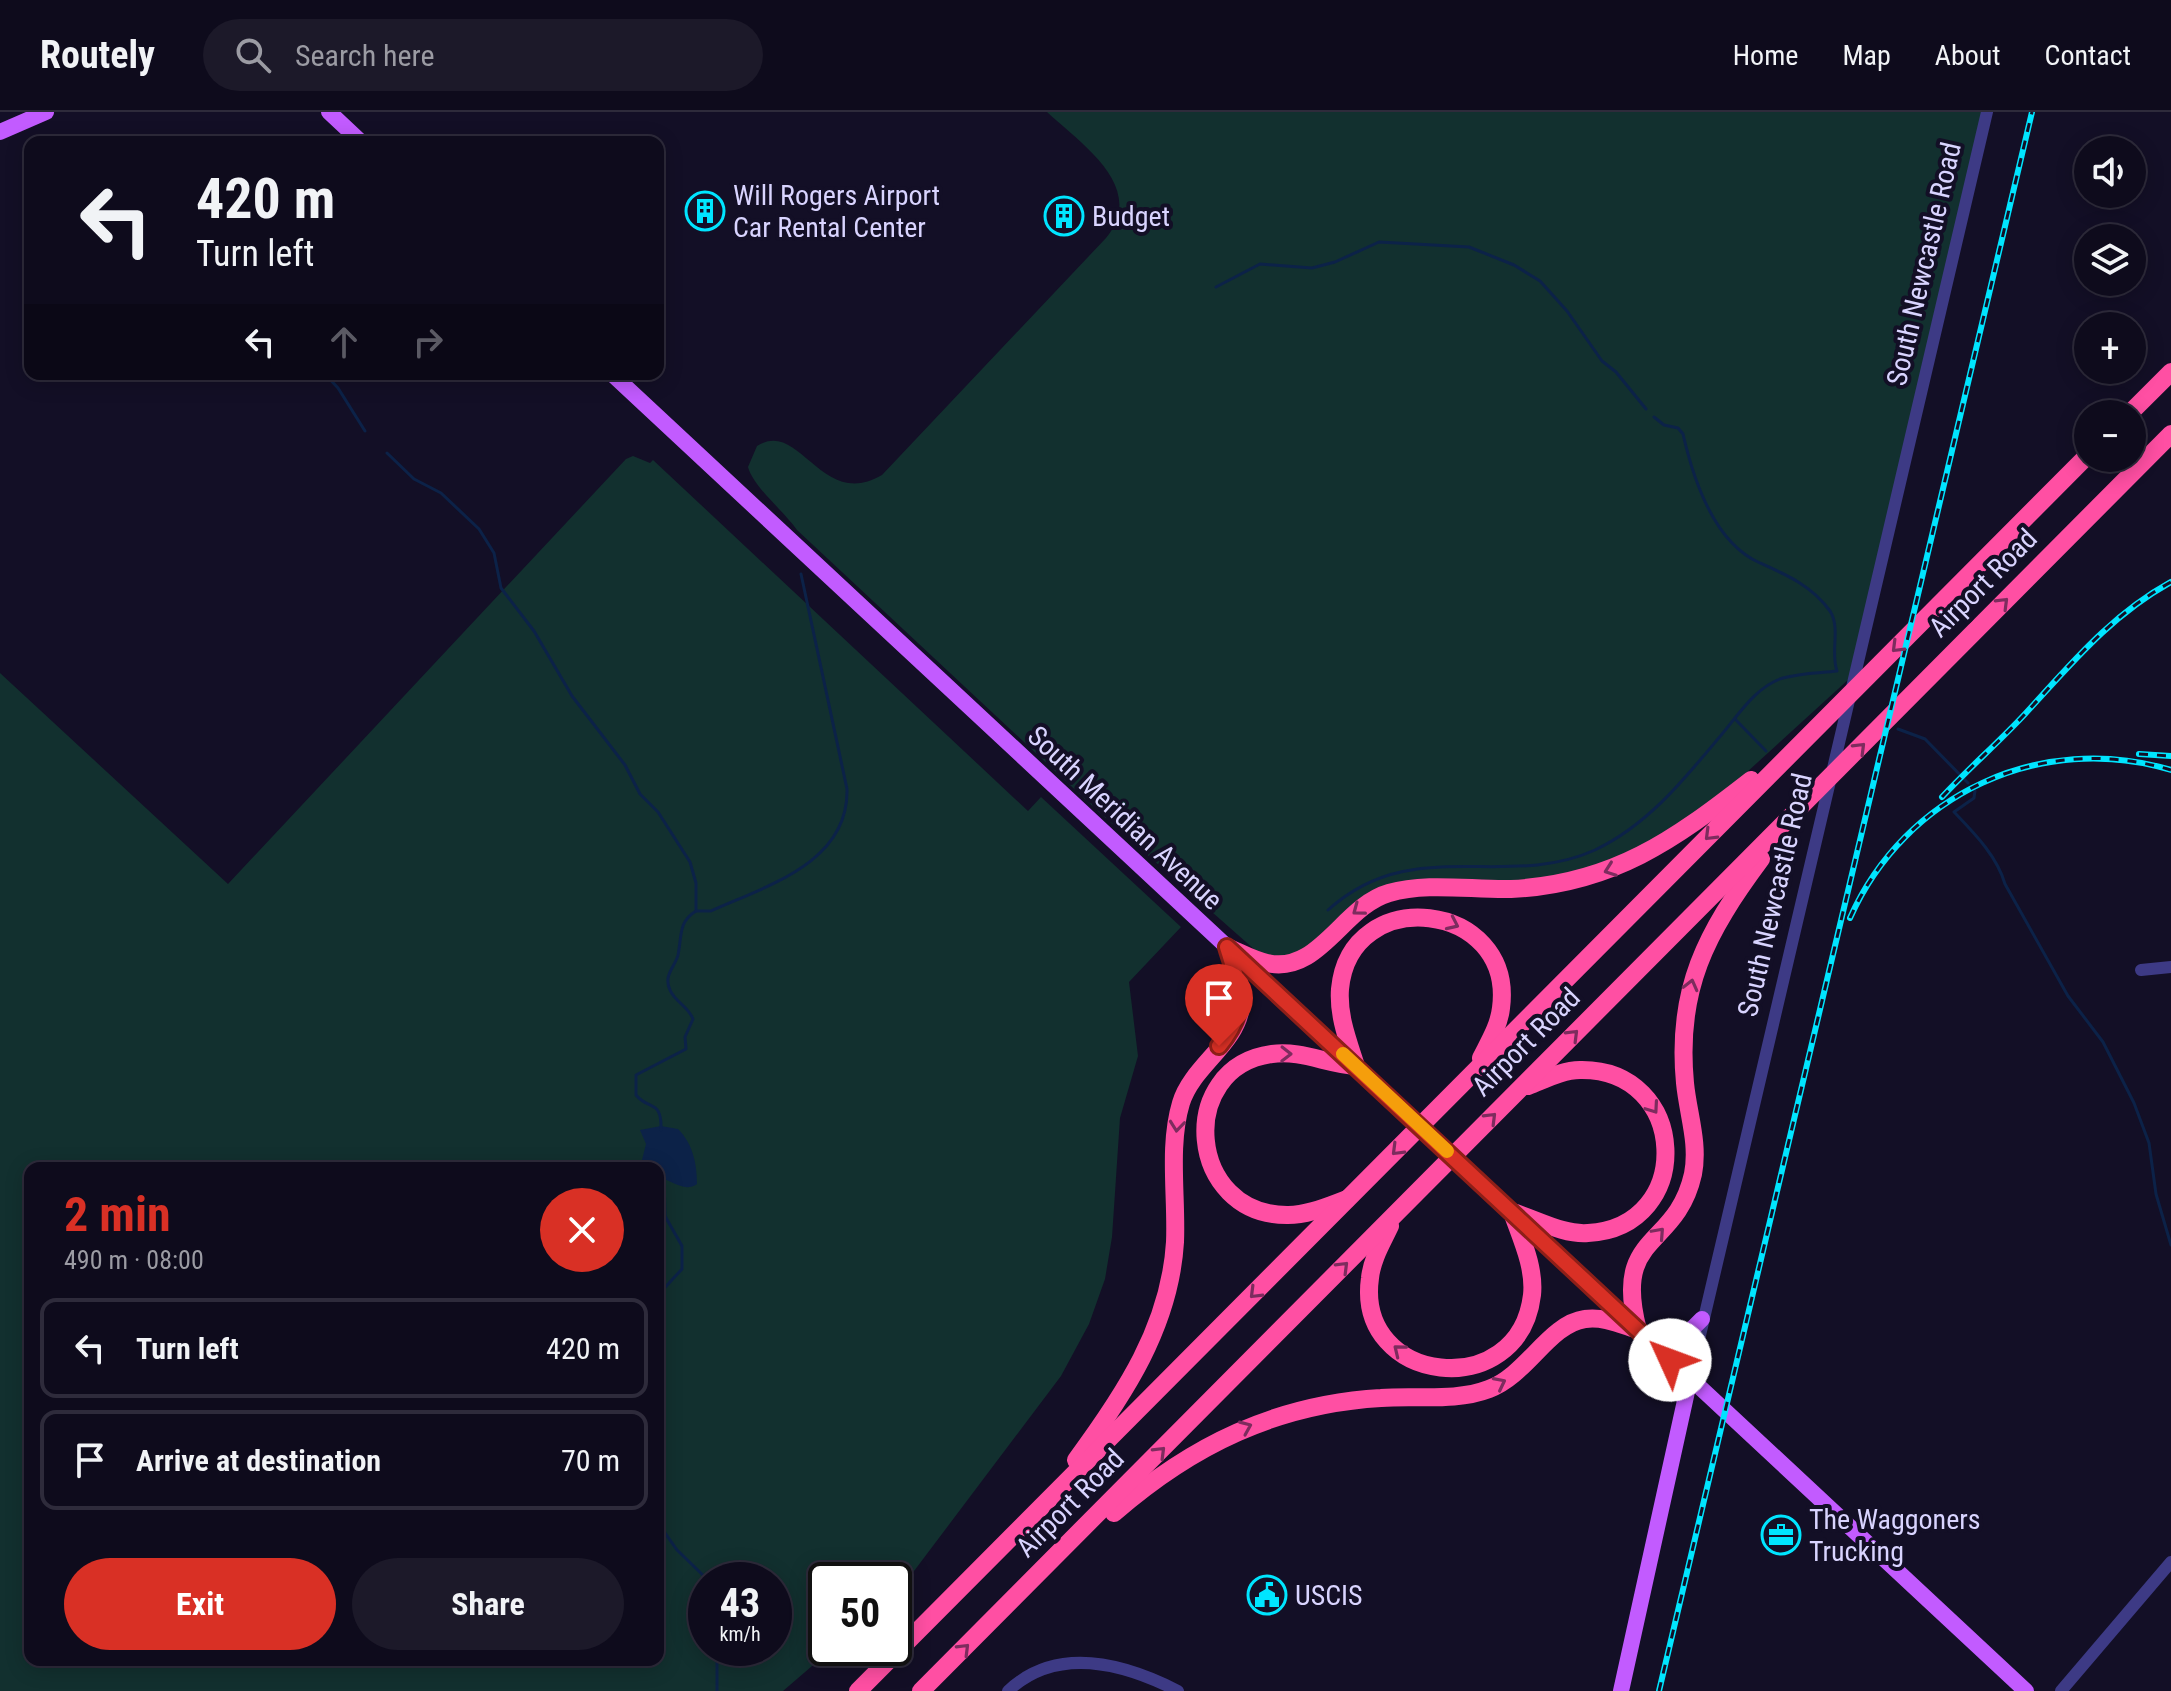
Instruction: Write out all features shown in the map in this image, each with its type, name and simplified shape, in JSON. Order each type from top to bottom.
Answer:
[{"type":"highway","points":[[2143,400],[2171,372]]},
{"type":"highway","name":"Airport Road","points":[[921,1691],[1781,830],[2171,434]]},
{"type":"highway","name":"Airport Road","points":[[858,1691],[2074,469]]},
{"type":"highway","points":[[1227,947],[1266,963],[1294,963],[1317,949],[1353,912],[1389,893],[1419,889],[1542,886],[1598,874],[1626,864],[1680,835],[1804,740]]},
{"type":"highway","points":[[1645,1336],[1630,1302],[1632,1271],[1637,1259],[1678,1209],[1692,1176],[1695,1143],[1686,1089],[1683,1039],[1696,967],[1723,909],[1781,830]]},
{"type":"highway","points":[[1350,1198],[1296,1214],[1256,1209],[1221,1184],[1208,1158],[1204,1130],[1219,1088],[1229,1075],[1255,1058],[1288,1053],[1330,1064],[1356,1066],[1340,1007],[1342,977],[1347,964],[1376,929],[1399,919],[1429,916],[1459,926],[1473,935],[1494,962],[1502,995],[1497,1024],[1472,1075]]},
{"type":"highway","points":[[1039,1511],[1111,1413],[1155,1329],[1174,1247],[1176,1136],[1182,1101],[1200,1067],[1230,1033],[1241,1006],[1227,947]]},
{"type":"highway","points":[[1512,1212],[1569,1232],[1586,1234],[1621,1225],[1635,1216],[1657,1190],[1667,1155],[1660,1116],[1634,1087],[1616,1077],[1578,1070],[1518,1090]]},
{"type":"highway","points":[[1396,1213],[1377,1252],[1370,1279],[1369,1295],[1377,1324],[1387,1340],[1417,1363],[1456,1370],[1496,1355],[1509,1344],[1527,1315],[1531,1274],[1512,1212]]},
{"type":"highway","points":[[1006,1607],[1131,1498],[1178,1464],[1242,1428],[1308,1406],[1343,1401],[1452,1397],[1481,1392],[1508,1380],[1560,1330],[1586,1319],[1602,1319],[1645,1336]]},
{"type":"main road","points":[[0,132],[46,112]]},
{"type":"main road","points":[[329,112],[355,136]]},
{"type":"main road","name":"South Meridian Avenue","points":[[618,380],[2026,1691]]},
{"type":"main road","points":[[1645,1336],[1678,1342],[1702,1319]]},
{"type":"main road","name":"South Newcastle Road","points":[[1621,1691],[1690,1378]]},
{"type":"street","name":"South Newcastle Road","points":[[1690,1378],[1987,112]]},
{"type":"street","points":[[2141,970],[2171,967]]},
{"type":"street","points":[[2061,1691],[2171,1562]]},
{"type":"street","points":[[1008,1691],[1044,1669],[1087,1661],[1113,1664],[1178,1691]]},
{"type":"green space","points":[[1047,112],[1982,112],[1849,679],[1712,804],[1620,861],[1534,882],[1403,884],[1306,952],[1271,958],[1255,950],[1101,814],[797,530],[756,483],[748,467],[757,446],[772,441],[786,444],[843,482],[861,483],[882,475],[1106,238],[1117,219],[1119,201],[1115,184],[1092,152]]},
{"type":"green space","points":[[633,456],[650,463],[653,460],[1028,811],[1041,797],[1181,927],[1129,982],[1138,1056],[1120,1118],[1112,1237],[1105,1279],[1089,1324],[1061,1376],[912,1574],[912,1562],[808,1562],[808,1666],[812,1666],[783,1691],[0,1691],[0,673],[228,884],[626,459]]},
{"type":"water","points":[[661,1126],[678,1129],[691,1148],[697,1184],[683,1187],[664,1179],[664,1162],[644,1162],[646,1144],[640,1130]]},
{"type":"waterway","points":[[1216,287],[1260,264],[1312,268],[1335,262],[1379,242],[1469,247],[1514,265],[1540,281],[1567,311],[1602,361],[1616,372],[1646,409]]},
{"type":"waterway","points":[[331,380],[365,431]]},
{"type":"waterway","points":[[1328,910],[1360,887],[1393,874],[1459,866],[1527,866],[1561,861],[1595,850],[1631,829],[1662,802],[1763,688],[1789,676],[1837,671],[1835,625],[1830,611],[1807,588],[1744,554],[1730,541],[1708,508],[1683,434],[1678,428],[1664,425],[1654,417]]},
{"type":"waterway","points":[[387,453],[414,479],[441,493],[479,529],[494,553],[501,588],[534,631],[572,696],[625,765],[640,794],[658,812],[690,862],[696,883],[696,911],[683,925],[678,955],[668,980],[672,994],[693,1019],[685,1037],[686,1049],[636,1075],[636,1095],[657,1110],[661,1130]]},
{"type":"waterway","points":[[696,911],[711,911],[779,881],[800,868],[819,854],[834,836],[844,814],[847,789],[801,574]]},
{"type":"waterway","points":[[1735,719],[1766,751]]},
{"type":"waterway","points":[[1898,729],[1925,739],[1968,783]]},
{"type":"waterway","points":[[1975,791],[1974,798],[1954,812],[1984,845],[1996,864],[2068,996],[2103,1042],[2134,1103],[2149,1143],[2156,1194],[2171,1245]]},
{"type":"waterway","points":[[664,1177],[665,1216],[682,1246],[682,1269],[664,1288]]},
{"type":"waterway","points":[[664,1532],[689,1562]]},
{"type":"waterway","points":[[717,1666],[717,1691]]},
{"type":"railway","points":[[1659,1691],[2032,112]]},
{"type":"railway","points":[[1942,797],[2111,625],[2171,582]]},
{"type":"railway","points":[[2139,754],[2171,756]]},
{"type":"railway","points":[[1850,918],[1874,874],[1905,837],[1941,806],[1982,783],[2027,767],[2074,759],[2122,760],[2171,770]]},
{"type":"slow traffic","points":[[1343,1054],[1447,1151]]},
{"type":"place","name":"Will Rogers Airport Car Rental Center","points":[[705,211]]},
{"type":"place","name":"Budget","points":[[1064,216]]},
{"type":"place","name":"The Waggoners Trucking","points":[[1781,1535]]},
{"type":"place","name":"USCIS","points":[[1267,1595]]},
{"type":"route","points":[[1219,1046],[1230,1033],[1241,1006],[1227,947],[1670,1360]]}]
